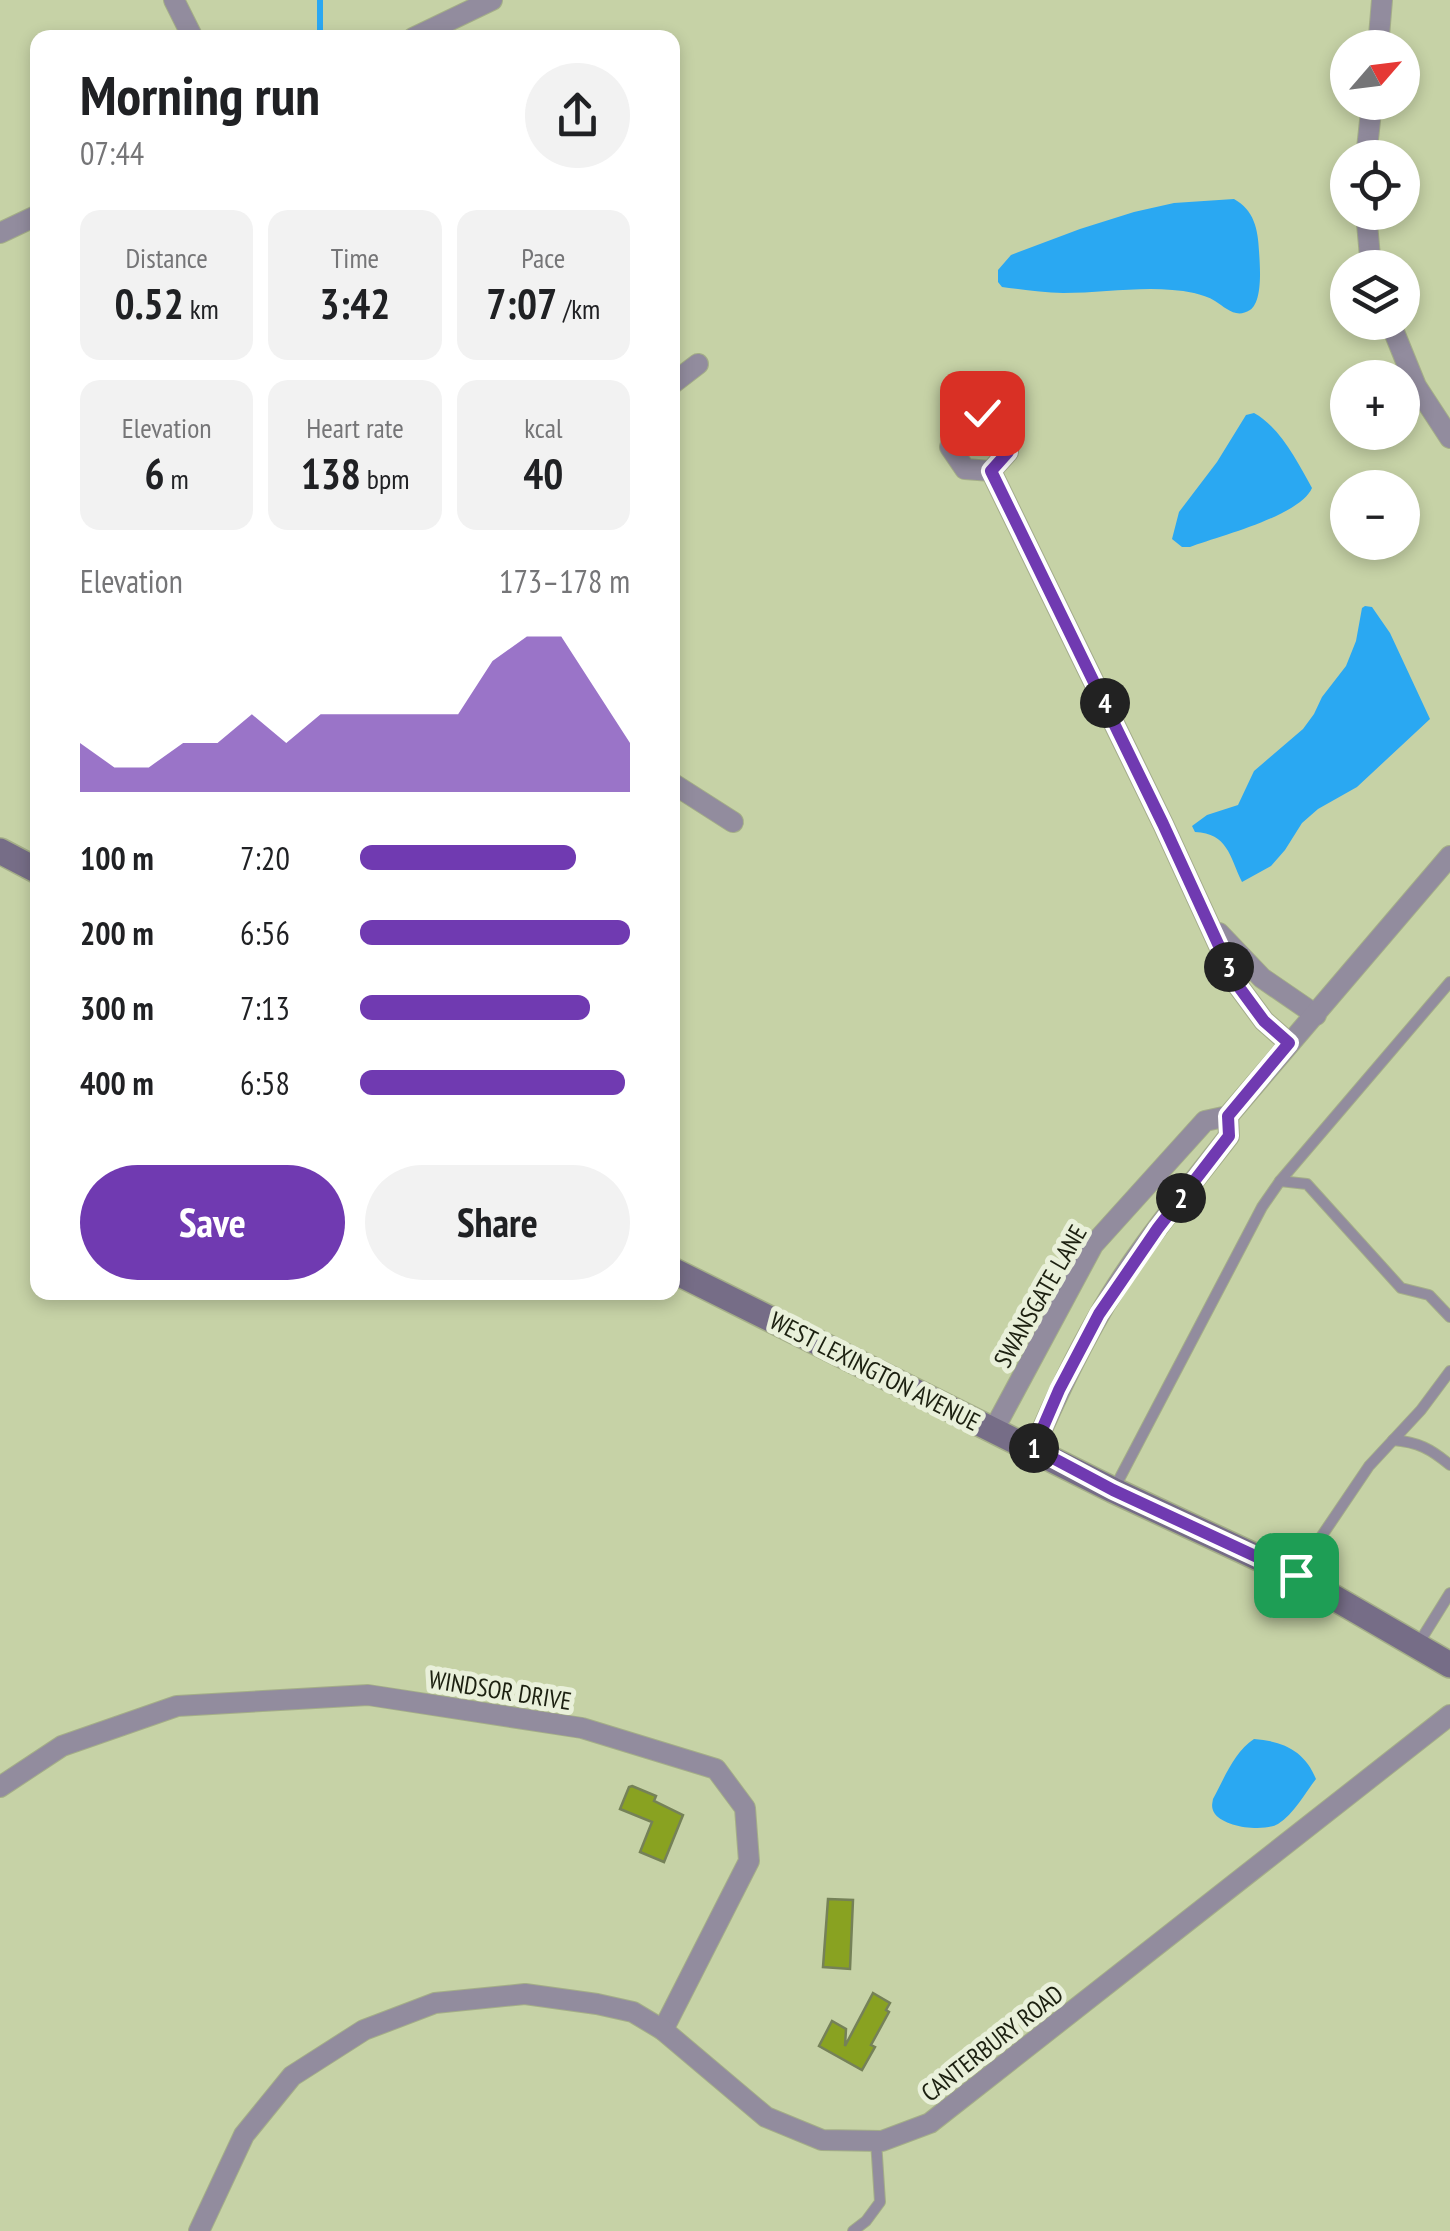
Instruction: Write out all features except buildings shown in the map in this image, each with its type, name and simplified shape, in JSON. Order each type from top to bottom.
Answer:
[{"type":"street","points":[[174,0],[189,30]]},
{"type":"street","points":[[430,30],[492,0]]},
{"type":"street","points":[[1381,30],[1387,1]]},
{"type":"street","points":[[0,233],[30,219]]},
{"type":"street","points":[[1397,340],[1416,386],[1450,438]]},
{"type":"street","points":[[680,378],[698,364]]},
{"type":"street","points":[[991,471],[1152,800],[1236,983],[1264,1021],[1289,1043]]},
{"type":"street","points":[[680,788],[733,822]]},
{"type":"street","points":[[0,851],[30,867]]},
{"type":"street","name":"SWANSGATE LANE","points":[[993,1431],[1094,1246],[1204,1121],[1228,1116],[1450,856]]},
{"type":"street","points":[[1207,920],[1262,978],[1316,1015]]},
{"type":"street","name":"SWANSGATE LANE","points":[[1034,1448],[1099,1314],[1158,1228],[1229,1136],[1228,1116]]},
{"type":"street","name":"WEST LEXINGTON AVENUE","points":[[680,1274],[1113,1490],[1296,1575],[1450,1665]]},
{"type":"street","name":"WINDSOR DRIVE","points":[[0,1788],[62,1746],[177,1706],[368,1695],[582,1728],[716,1769],[745,1808],[749,1861],[663,2030]]},
{"type":"street","name":"CANTERBURY ROAD","points":[[199,2231],[244,2135],[292,2076],[364,2030],[434,2003],[525,1994],[634,2012],[663,2030],[766,2117],[822,2140],[882,2141],[930,2123],[1450,1715]]},
{"type":"lane","points":[[1113,1490],[1262,1208],[1280,1181],[1450,982]]},
{"type":"lane","points":[[1280,1181],[1306,1184],[1400,1288],[1429,1295],[1450,1317]]},
{"type":"lane","points":[[1296,1575],[1369,1466],[1421,1410],[1450,1371]]},
{"type":"lane","points":[[1393,1440],[1413,1442],[1432,1450],[1450,1465]]},
{"type":"lane","points":[[1417,1646],[1450,1593]]},
{"type":"lane","points":[[854,2231],[880,2202],[876,2141]]},
{"type":"water","points":[[1234,199],[1250,214],[1258,243],[1259,291],[1254,305],[1245,312],[1236,313],[1208,297],[1178,290],[1056,293],[1002,287],[998,282],[998,270],[1011,255],[1080,229],[1174,203]]},
{"type":"water","points":[[1254,413],[1280,436],[1312,488],[1305,498],[1276,516],[1182,547],[1172,539],[1179,512],[1246,415]]},
{"type":"water","points":[[1365,606],[1372,607],[1390,633],[1430,719],[1357,787],[1302,823],[1271,866],[1242,882],[1221,842],[1195,832],[1192,826],[1207,815],[1238,805],[1254,771],[1303,729],[1346,666]]},
{"type":"water","points":[[1254,1739],[1292,1749],[1306,1761],[1316,1779],[1284,1820],[1264,1828],[1228,1823],[1212,1807],[1230,1766]]},
{"type":"waterway","points":[[320,0],[320,30]]},
{"type":"route","points":[[982,413],[1004,426],[1008,452],[991,471],[1236,983],[1264,1021],[1289,1043],[1228,1116],[1229,1136],[1158,1228],[1099,1314],[1034,1448],[1113,1490],[1296,1575]]}]
